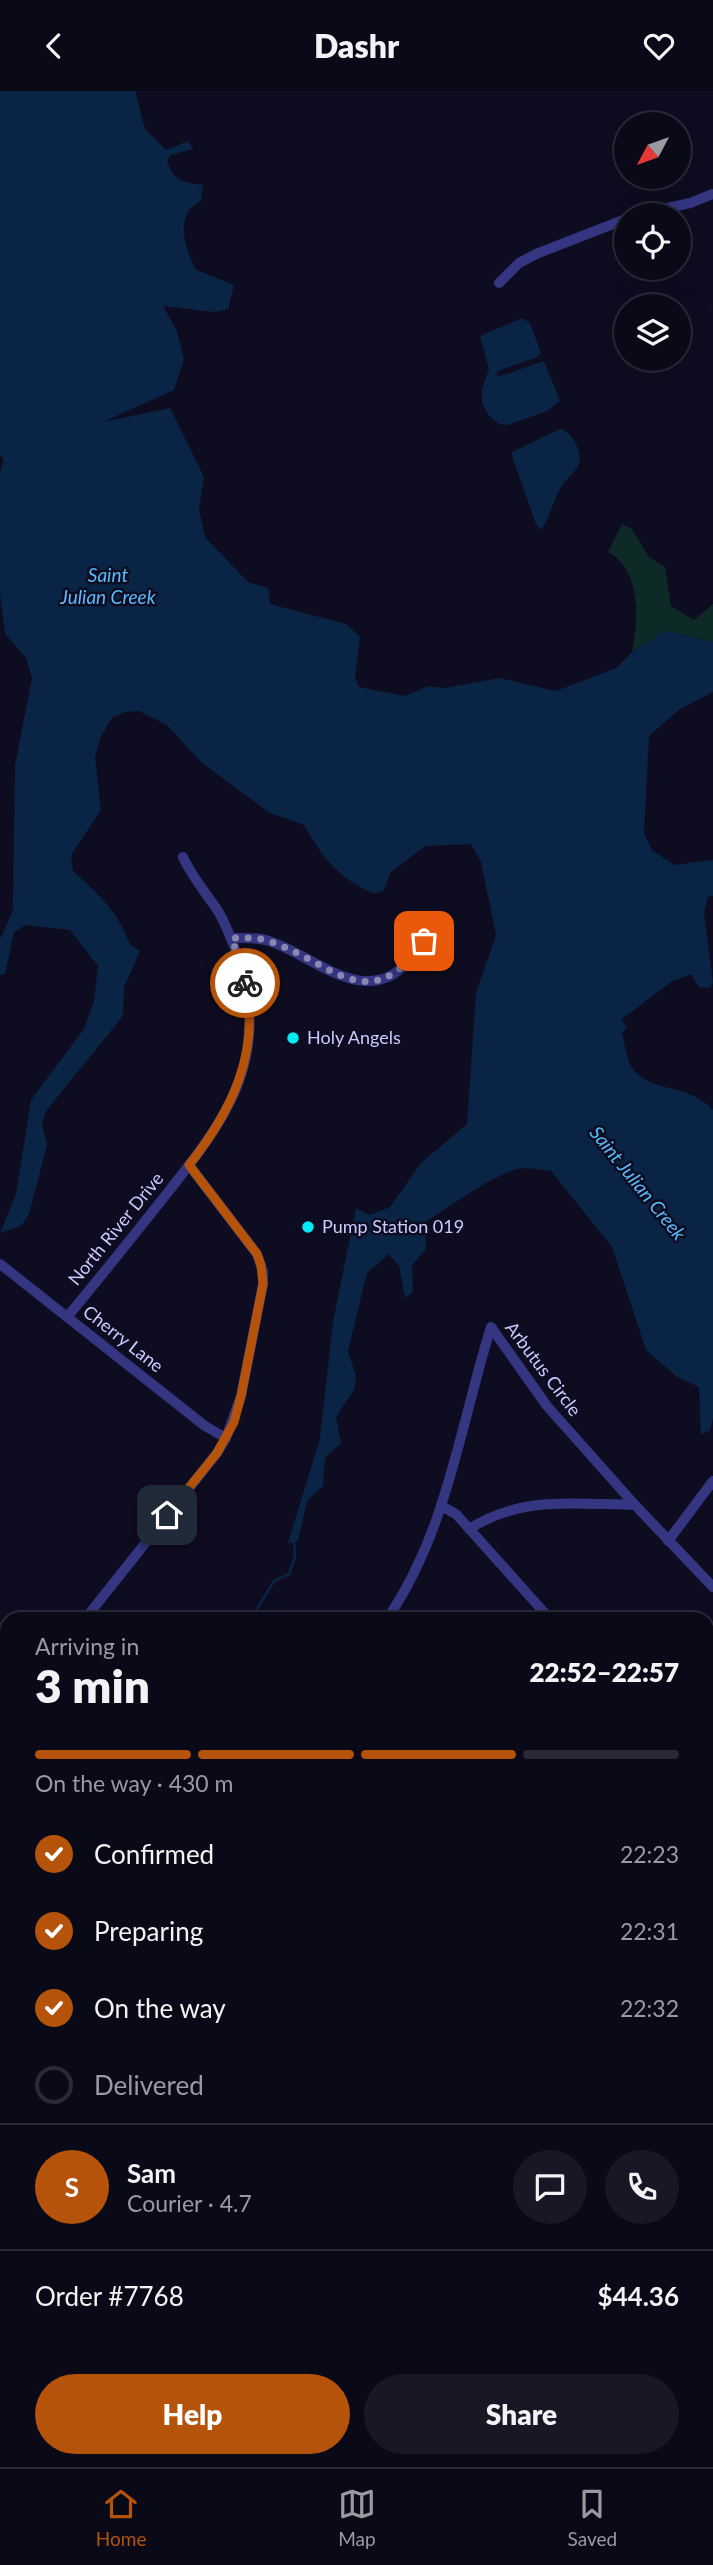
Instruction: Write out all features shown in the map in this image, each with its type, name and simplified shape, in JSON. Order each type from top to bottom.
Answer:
[{"type":"street","points":[[690,203],[713,194]]},
{"type":"street","points":[[499,283],[519,263],[536,254],[614,224]]},
{"type":"street","name":"North River Drive","points":[[67,1317],[189,1165],[225,1114],[242,1075],[249,1033],[247,990],[232,938],[183,857]]},
{"type":"street","points":[[232,938],[267,940],[348,979],[371,982],[382,980],[406,965],[432,929]]},
{"type":"street","points":[[91,1612],[217,1453],[226,1438],[241,1396],[263,1284],[262,1272],[257,1254],[189,1165]]},
{"type":"street","name":"Cherry Lane","points":[[0,1264],[205,1426],[226,1438]]},
{"type":"street","name":"Arbutus Circle","points":[[441,1506],[491,1327],[547,1406],[635,1505]]},
{"type":"street","points":[[668,1541],[713,1482]]},
{"type":"street","points":[[469,1529],[517,1506],[635,1505],[713,1587]]},
{"type":"street","points":[[391,1612],[422,1558],[441,1506],[456,1514],[544,1612]]},
{"type":"green space","points":[[622,524],[631,528],[649,557],[665,567],[671,606],[694,620],[713,604],[713,642],[666,631],[632,652],[636,611],[632,583],[627,570],[608,552]]},
{"type":"water","name":"Saint Julian Creek","points":[[0,91],[135,91],[145,129],[166,150],[188,141],[193,149],[170,155],[167,161],[180,180],[203,185],[201,201],[192,207],[184,223],[185,242],[196,270],[234,285],[228,309],[214,312],[163,306],[177,331],[184,359],[174,390],[103,422],[170,408],[204,477],[199,509],[205,537],[248,582],[268,588],[270,604],[346,624],[360,637],[355,678],[359,687],[405,696],[428,686],[444,688],[499,678],[556,691],[616,668],[632,652],[666,631],[713,642],[713,692],[680,709],[649,736],[644,833],[652,850],[674,865],[713,860],[713,896],[708,897],[704,913],[713,983],[709,988],[699,987],[691,974],[671,982],[621,1020],[627,1027],[622,1033],[628,1058],[638,1075],[647,1081],[692,1095],[713,1110],[713,1418],[710,1430],[701,1435],[699,1387],[677,1377],[646,1350],[612,1247],[551,1171],[517,1169],[481,1186],[425,1222],[426,1249],[412,1265],[413,1292],[405,1298],[399,1266],[389,1254],[367,1273],[348,1351],[356,1376],[354,1390],[336,1417],[341,1443],[325,1458],[323,1486],[307,1501],[298,1541],[288,1543],[320,1438],[333,1322],[356,1208],[370,1215],[390,1207],[421,1163],[467,1124],[476,993],[496,935],[481,862],[471,844],[425,846],[390,873],[384,890],[374,894],[351,882],[333,866],[304,825],[270,813],[202,763],[167,725],[139,711],[125,712],[113,717],[101,736],[95,757],[101,810],[71,855],[73,871],[107,904],[130,945],[140,951],[124,987],[123,1016],[46,1111],[42,1125],[47,1145],[29,1214],[21,1226],[0,1233],[16,1194],[31,1100],[84,1029],[94,1001],[98,966],[70,930],[26,925],[14,932],[5,974],[0,975],[0,939],[13,910],[15,765],[32,678],[26,658],[5,634],[0,593],[0,472],[4,461],[0,454]]},
{"type":"water","points":[[522,318],[530,323],[541,353],[537,357],[498,371],[496,375],[501,376],[544,361],[560,401],[547,411],[507,425],[499,424],[489,416],[482,403],[482,389],[489,369],[480,336]]},
{"type":"water","points":[[560,429],[569,434],[576,443],[580,459],[576,470],[559,491],[541,530],[536,524],[512,452]]},
{"type":"waterway","points":[[255,1612],[274,1581],[289,1574],[295,1557],[294,1541]]},
{"type":"way so far","points":[[245,983],[232,938],[267,940],[348,979],[363,982],[382,980],[397,972],[406,965],[424,941]]},
{"type":"place","name":"Holy Angels","points":[[293,1038]]},
{"type":"place","name":"Pump Station 019","points":[[308,1227]]},
{"type":"route","points":[[167,1515],[217,1453],[234,1422],[263,1284],[257,1254],[189,1165],[216,1130],[242,1075],[249,1033],[245,983]]}]
